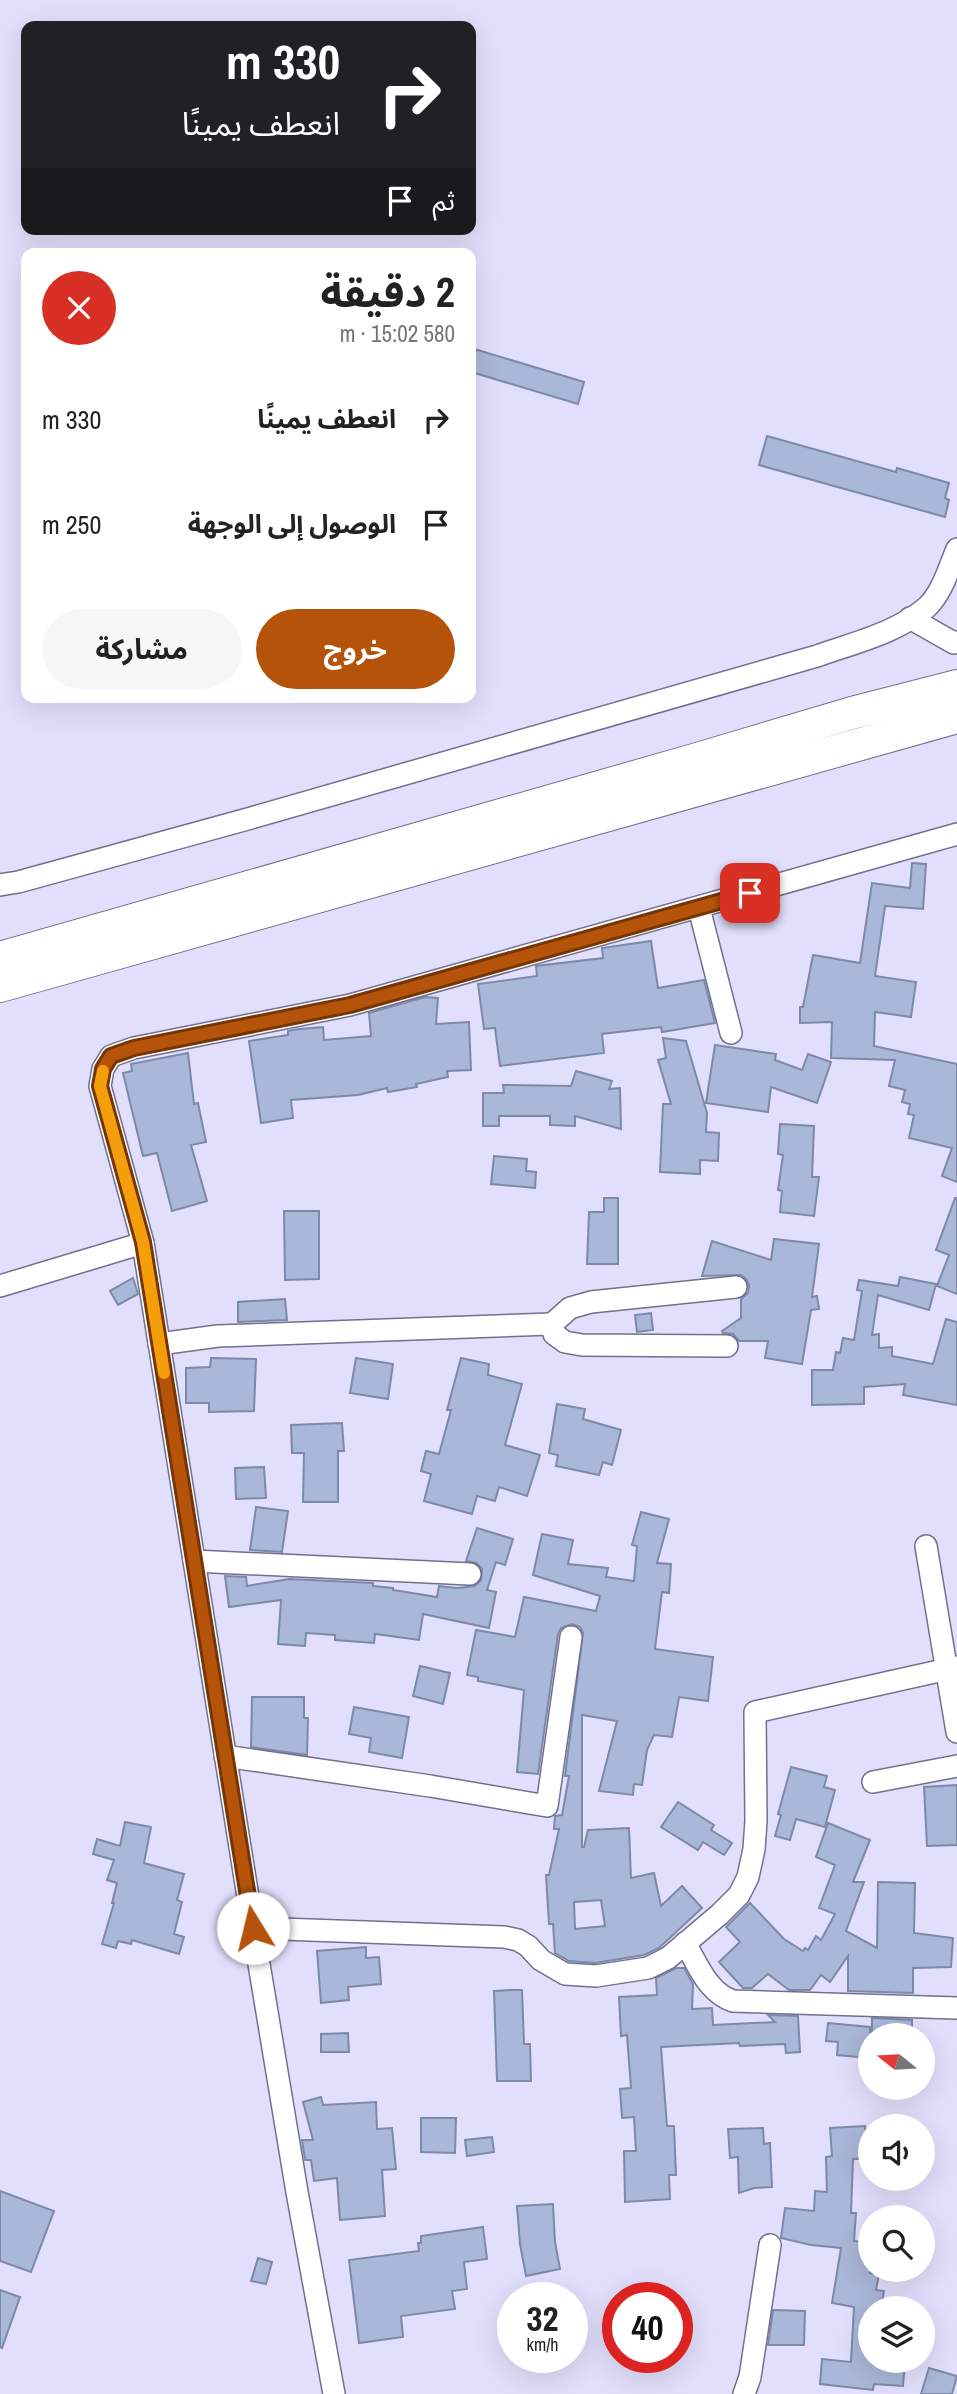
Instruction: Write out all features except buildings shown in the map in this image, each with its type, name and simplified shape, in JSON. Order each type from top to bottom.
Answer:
[{"type":"highway","points":[[0,958],[852,713],[957,686]]},
{"type":"highway","points":[[0,986],[957,718]]},
{"type":"street","points":[[0,885],[251,818],[817,656],[895,627],[928,606],[943,584],[957,549]]},
{"type":"street","points":[[910,618],[954,643],[957,642]]},
{"type":"street","points":[[334,2394],[253,1928],[143,1242],[100,1086],[103,1069],[111,1056],[134,1048],[350,1005],[957,834]]},
{"type":"street","points":[[699,908],[731,1033]]},
{"type":"street","points":[[0,1286],[143,1242]]},
{"type":"street","points":[[159,1344],[218,1336],[552,1324],[570,1308],[591,1302],[736,1287]]},
{"type":"street","points":[[552,1324],[554,1334],[565,1342],[582,1345],[727,1346]]},
{"type":"street","points":[[926,1546],[952,1668],[957,1732]]},
{"type":"street","points":[[194,1561],[470,1574]]},
{"type":"street","points":[[225,1756],[547,1806],[571,1637]]},
{"type":"street","points":[[253,1928],[504,1937],[518,1940],[555,1970],[576,1976],[596,1976],[648,1968],[668,1958],[720,1914],[738,1895],[748,1877],[756,1821],[755,1712],[952,1668]]},
{"type":"street","points":[[873,1782],[957,1766]]},
{"type":"street","points":[[685,1943],[716,1991],[723,1998],[733,2001],[957,2008]]},
{"type":"street","points":[[744,2394],[750,2377],[770,2245]]},
{"type":"slow traffic","points":[[103,1071],[100,1086],[143,1242],[164,1373]]},
{"type":"route","points":[[253,1928],[143,1242],[100,1086],[103,1069],[111,1056],[134,1048],[350,1005],[750,893]]}]
